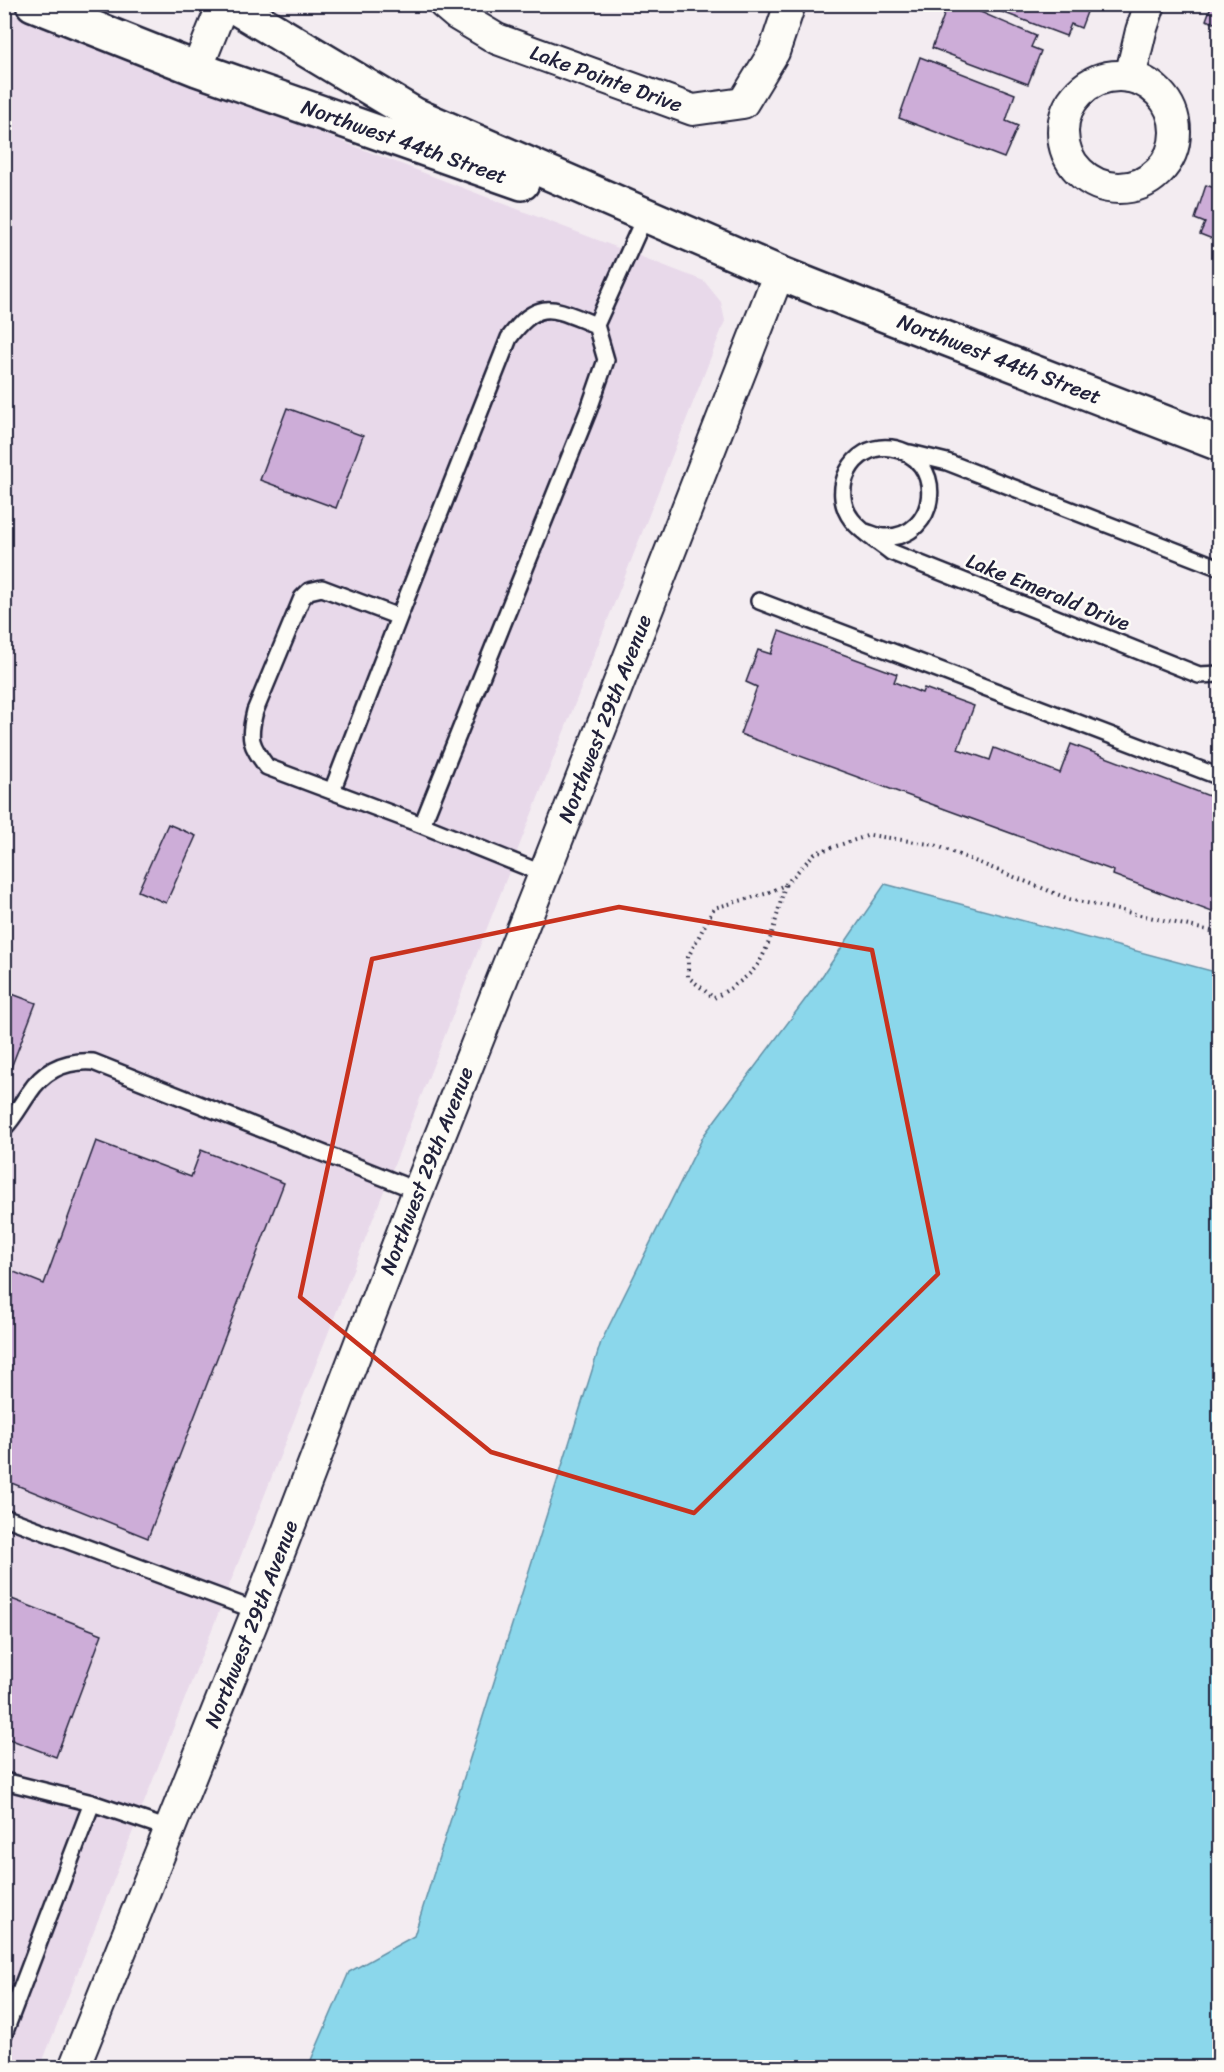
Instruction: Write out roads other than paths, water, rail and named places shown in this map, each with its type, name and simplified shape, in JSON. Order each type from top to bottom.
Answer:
[{"type":"street","name":"Northwest 44th Street","points":[[33,4],[197,69],[778,273],[1220,444]]},
{"type":"street","points":[[197,69],[223,4]]},
{"type":"street","name":"Northwest 44th Street","points":[[230,4],[415,115],[778,273]]},
{"type":"street","name":"Lake Pointe Drive","points":[[454,8],[497,39],[693,110],[743,103],[774,52],[790,4]]},
{"type":"street","points":[[1130,77],[1141,30],[1150,4]]},
{"type":"street","name":"Northwest 29th Avenue","points":[[74,2067],[257,1611],[418,1191],[778,273]]},
{"type":"lane","points":[[422,825],[589,409],[606,360],[596,325],[641,225]]},
{"type":"lane","points":[[332,791],[509,338],[521,322],[537,310],[549,309],[596,325]]},
{"type":"lane","name":"Lake Emerald Drive","points":[[1220,568],[947,462],[889,448],[872,450],[857,459],[846,472],[841,489],[844,506],[853,521],[891,552],[1198,675],[1220,674]]},
{"type":"lane","points":[[866,532],[884,537],[901,534],[916,526],[926,512],[931,495],[929,478],[920,463],[906,452]]},
{"type":"lane","points":[[399,617],[321,588],[309,591],[302,598],[255,711],[250,731],[255,751],[267,767],[544,874]]},
{"type":"lane","points":[[759,601],[1220,777]]},
{"type":"lane","points":[[4,1128],[31,1089],[51,1071],[76,1061],[93,1062],[418,1191]]},
{"type":"lane","points":[[4,1517],[257,1611]]},
{"type":"lane","points":[[4,1781],[92,1803],[169,1829]]},
{"type":"lane","points":[[4,2034],[92,1803]]},
{"type":"water","points":[[885,884],[1219,973],[1219,2067],[308,2067],[349,1972],[414,1936],[601,1342],[704,1135],[816,985]]}]
